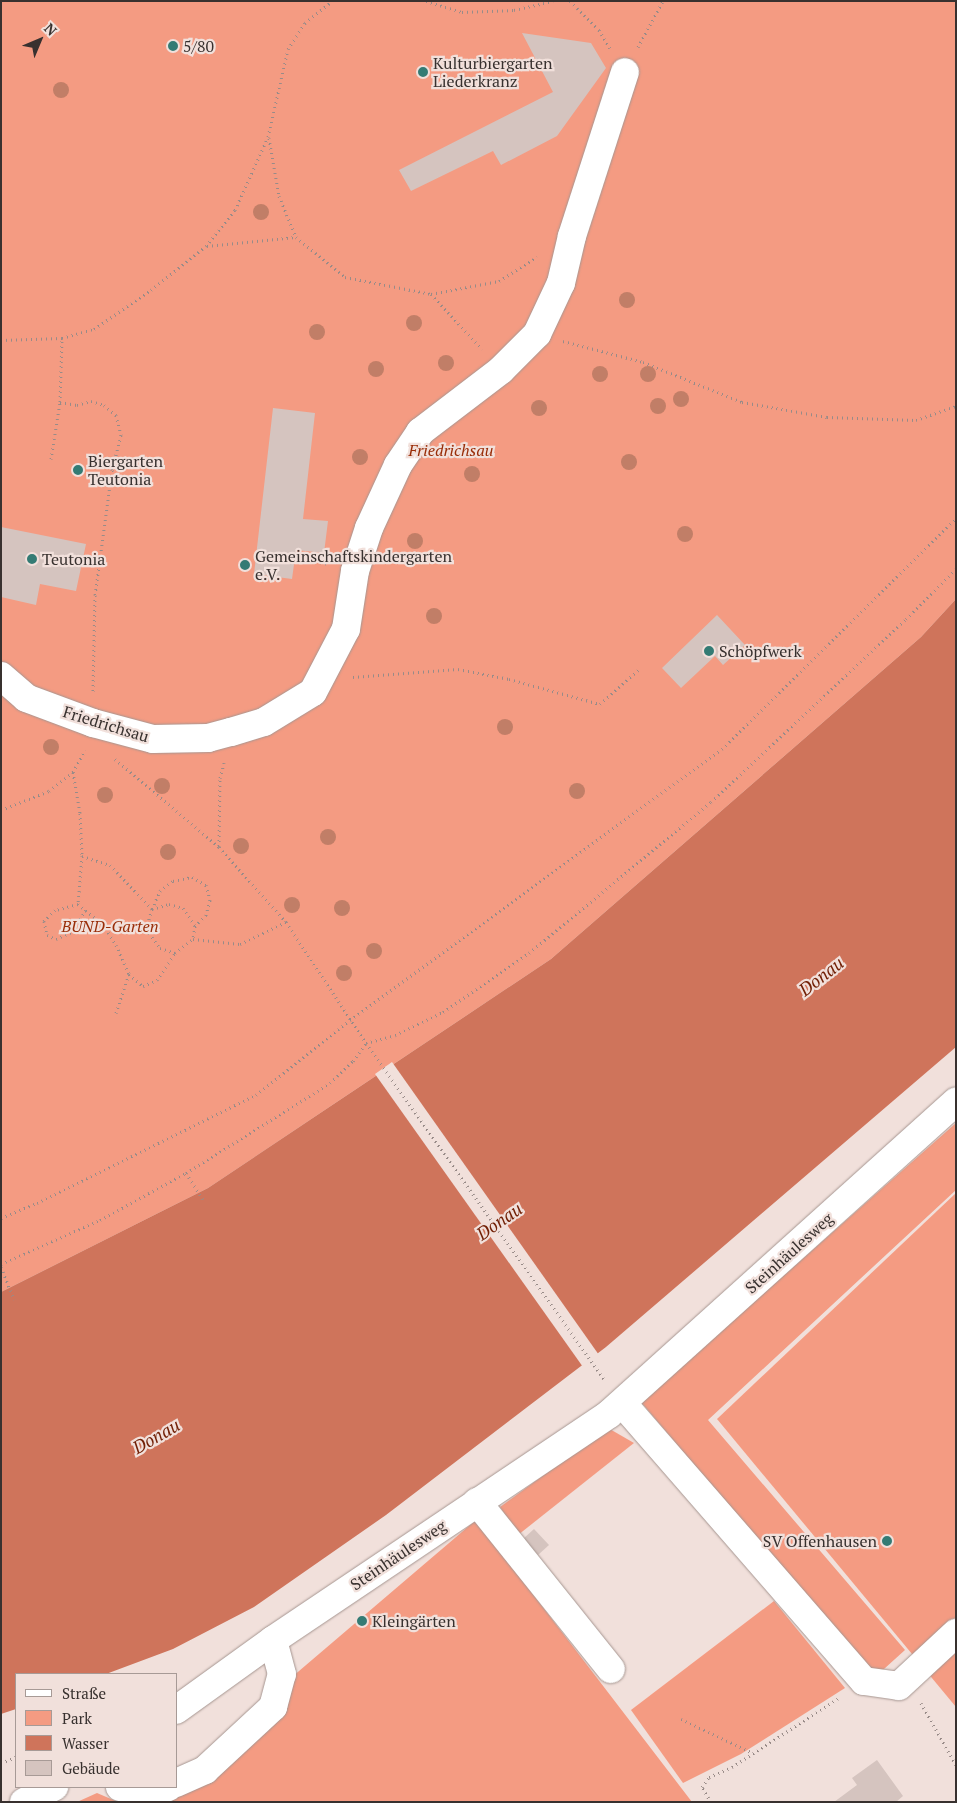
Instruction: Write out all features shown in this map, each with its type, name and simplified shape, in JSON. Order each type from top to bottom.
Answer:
[{"type":"lane","name":"Friedrichsau","points":[[1,676],[26,698],[93,723],[153,739],[208,738],[231,732],[264,722],[313,692],[346,629],[355,571],[369,528],[398,465],[420,432],[501,370],[537,334],[561,283],[572,236],[624,72]]},
{"type":"lane","name":"Steinhäulesweg","points":[[178,1709],[272,1640],[623,1404],[956,1102]]},
{"type":"lane","points":[[623,1404],[864,1681],[899,1686],[956,1633]]},
{"type":"lane","points":[[477,1502],[611,1670]]},
{"type":"lane","points":[[178,1782],[205,1770],[273,1707],[282,1674],[272,1640]]},
{"type":"lane","points":[[24,1802],[52,1788]]},
{"type":"lane","points":[[124,1788],[150,1795],[166,1788]]},
{"type":"path","points":[[1,340],[62,338],[94,329],[151,290],[206,246],[235,210],[268,137],[288,50],[305,23],[332,1]]},
{"type":"path","points":[[426,1],[462,12],[514,10],[553,1]]},
{"type":"path","points":[[570,1],[599,30],[624,72]]},
{"type":"path","points":[[624,72],[663,1]]},
{"type":"path","points":[[268,137],[279,196],[296,237],[345,277],[431,294],[499,280],[572,236]]},
{"type":"path","points":[[206,246],[296,237]]},
{"type":"path","points":[[431,294],[501,370]]},
{"type":"path","points":[[537,334],[643,362],[742,402],[827,417],[916,420],[956,406]]},
{"type":"path","points":[[52,459],[60,402],[62,338]]},
{"type":"path","points":[[1,810],[49,791],[72,772],[91,738],[93,723],[95,595],[112,470],[121,435],[116,415],[104,405],[91,401],[77,405],[60,402]]},
{"type":"path","points":[[1,1218],[37,1203],[256,1095],[350,1020],[722,748],[956,518]]},
{"type":"path","points":[[14,1300],[1,1265],[100,1220],[186,1172],[330,1083],[352,1061],[366,1043],[395,1035],[443,1012],[529,953],[711,802],[906,619],[956,569]]},
{"type":"path","points":[[322,678],[458,669],[509,679],[600,704],[639,670]]},
{"type":"path","points":[[219,847],[220,778],[231,732]]},
{"type":"path","points":[[114,758],[219,847],[286,922],[350,1020],[602,1377]]},
{"type":"path","points":[[72,772],[80,813],[82,856],[78,904]]},
{"type":"path","points":[[82,856],[110,865],[152,909]]},
{"type":"path","points":[[78,904],[103,924],[116,945],[129,974],[143,986],[157,980],[175,953],[193,939],[195,926],[206,915],[210,900],[206,885],[192,878],[173,881],[160,891],[146,929],[160,948],[175,953]]},
{"type":"path","points":[[78,904],[55,910],[44,922],[47,935],[56,939],[72,932],[86,910]]},
{"type":"path","points":[[152,909],[169,904],[183,908],[195,926]]},
{"type":"path","points":[[193,939],[240,944],[286,922]]},
{"type":"path","points":[[116,1013],[129,974]]},
{"type":"path","points":[[186,1172],[204,1201]]},
{"type":"path","points":[[711,1802],[702,1787],[709,1777],[732,1767],[864,1681]]},
{"type":"path","points":[[899,1686],[924,1704],[956,1766]]},
{"type":"path","points":[[681,1719],[754,1753]]},
{"type":"path","points":[[1,1763],[15,1757]]},
{"type":"green space","name":"Friedrichsau","points":[[1,1],[956,1],[956,599],[921,637],[551,959],[208,1188],[1,1292]]},
{"type":"green space","points":[[956,1123],[956,1190],[708,1420],[905,1650],[874,1678],[641,1402]]},
{"type":"green space","name":"SV Offenhausen","points":[[956,1193],[956,1707],[717,1419]]},
{"type":"green space","points":[[608,1428],[634,1443],[518,1535],[500,1507]]},
{"type":"green space","points":[[476,1520],[692,1802],[163,1802],[268,1731],[292,1677]]},
{"type":"green space","points":[[774,1601],[845,1688],[741,1754],[683,1783],[631,1710]]},
{"type":"green space","points":[[97,1793],[118,1802],[77,1802]]},
{"type":"water","name":"Donau","points":[[956,599],[956,1047],[606,1347],[386,1515],[254,1607],[173,1649],[109,1673],[15,1673],[15,1709],[1,1714],[1,1292],[208,1188],[551,959],[921,637]]},
{"type":"pier","points":[[392,1062],[599,1355],[583,1367],[375,1074]]},
{"type":"building","points":[[522,33],[591,43],[606,68],[557,136],[501,165],[493,151],[411,191],[399,170],[553,92]]},
{"type":"building","points":[[273,408],[315,413],[303,519],[328,521],[324,553],[296,550],[292,579],[254,574]]},
{"type":"building","points":[[1,527],[86,544],[76,591],[40,584],[36,605],[1,597]]},
{"type":"building","name":"Schöpfwerk","points":[[717,615],[745,645],[723,665],[715,656],[681,688],[662,668]]},
{"type":"building","points":[[534,1529],[549,1545],[538,1555],[523,1539]]},
{"type":"building","points":[[877,1760],[903,1796],[896,1802],[834,1802],[857,1785],[852,1778]]},
{"type":"place","name":"5/80","points":[[173,46]]},
{"type":"place","name":"Kulturbiergarten Liederkranz","points":[[423,72]]},
{"type":"place","name":"Biergarten Teutonia","points":[[78,470]]},
{"type":"place","name":"Teutonia","points":[[32,559]]},
{"type":"place","name":"Gemeinschaftskindergarten e.V.","points":[[245,565]]},
{"type":"place","name":"Schöpfwerk","points":[[709,651]]},
{"type":"place","name":"SV Offenhausen","points":[[887,1541]]},
{"type":"place","name":"Kleingärten","points":[[362,1621]]},
{"type":"park label","name":"BUND-Garten","points":[[110,926]]}]
